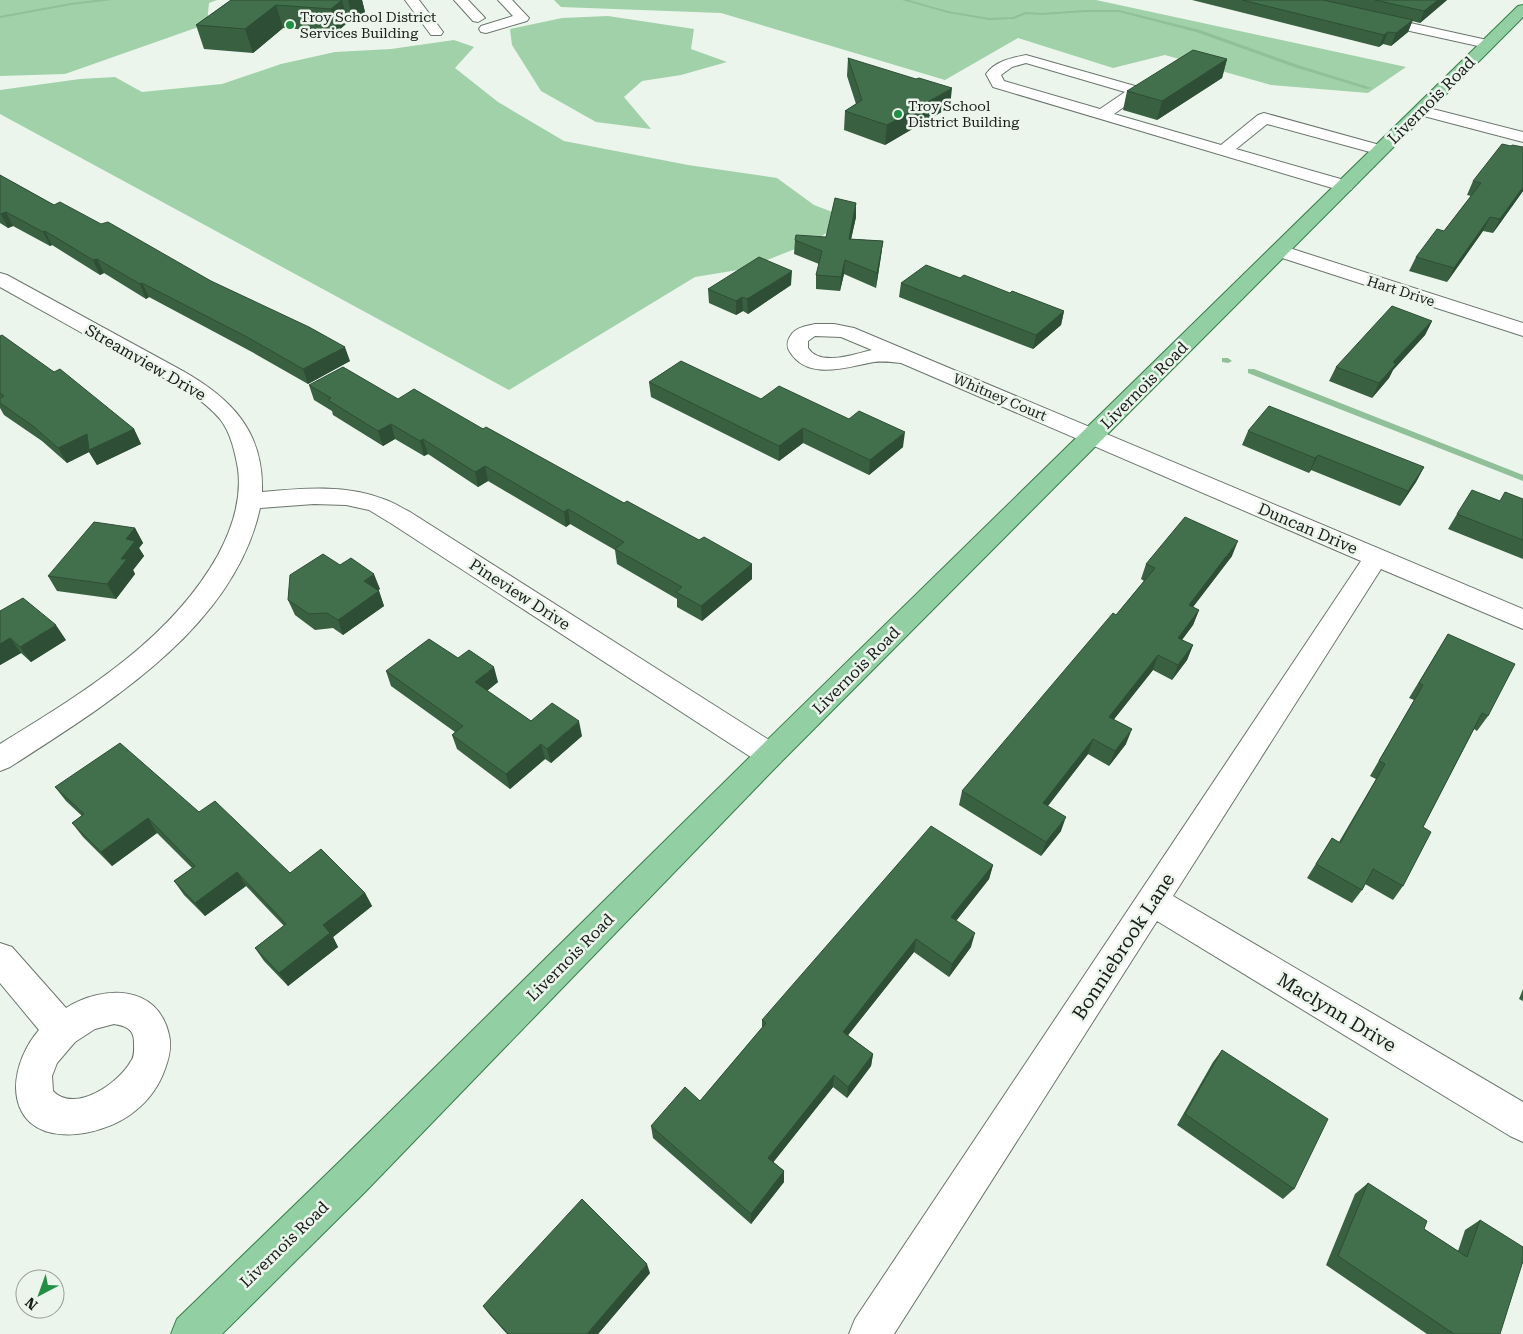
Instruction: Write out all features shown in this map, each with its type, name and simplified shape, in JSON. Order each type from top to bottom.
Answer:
[{"type":"main road","name":"Livernois Road","points":[[192,1334],[365,1164],[770,755],[1522,10]]},
{"type":"street","points":[[412,0],[436,32]]},
{"type":"street","points":[[461,0],[482,23],[522,18],[505,0]]},
{"type":"street","points":[[1361,16],[1487,44]]},
{"type":"street","points":[[1102,115],[1137,91],[1026,59],[1007,64],[993,74],[998,84],[1102,115],[1224,151],[1345,186]]},
{"type":"street","points":[[1421,111],[1523,137]]},
{"type":"street","points":[[1224,151],[1264,118],[1381,150]]},
{"type":"street","name":"Hart Drive","points":[[1280,251],[1523,330]]},
{"type":"street","name":"Streamview Drive","points":[[0,279],[186,382],[218,405],[235,426],[245,447],[251,483],[250,501],[246,518],[231,555],[209,589],[174,631],[142,661],[102,692],[0,758]]},
{"type":"street","name":"Whitney Court","points":[[907,357],[1093,436]]},
{"type":"street","name":"Duncan Drive","points":[[1093,436],[1523,620]]},
{"type":"street","name":"Pineview Drive","points":[[250,501],[284,497],[332,497],[363,501],[377,506],[401,518],[770,755]]},
{"type":"street","name":"Bonniebrook Lane","points":[[870,1334],[1376,557]]},
{"type":"street","name":"Maclynn Drive","points":[[1152,901],[1523,1123]]},
{"type":"street","points":[[0,958],[62,1030]]},
{"type":"green space","points":[[0,0],[217,0],[209,3],[207,24],[65,74],[0,76]]},
{"type":"green space","points":[[554,0],[1096,0],[1406,67],[1368,93],[1271,85],[1165,55],[1113,68],[1018,38],[945,80],[721,13],[561,7]]},
{"type":"green space","points":[[608,16],[694,29],[691,49],[727,62],[681,75],[642,81],[624,97],[651,129],[596,122],[541,91],[512,45],[510,29],[562,18]]},
{"type":"green space","points":[[454,40],[474,47],[455,68],[498,102],[564,141],[688,165],[777,178],[814,205],[848,218],[813,242],[744,269],[695,277],[509,390],[0,114],[0,90],[80,79],[115,77],[142,92],[222,84],[281,64],[335,52],[391,49]]},
{"type":"building","points":[[231,0],[342,0],[331,9],[276,5],[245,29],[196,25]]},
{"type":"building","points":[[1242,0],[1323,0],[1413,20],[1396,33],[1388,32],[1384,35]]},
{"type":"building","points":[[1375,0],[1438,0],[1424,11]]},
{"type":"building","points":[[1193,50],[1227,59],[1162,101],[1127,91]]},
{"type":"building","points":[[848,58],[952,88],[887,125],[845,111],[862,100]]},
{"type":"building","points":[[1502,144],[1523,147],[1523,187],[1500,219],[1490,217],[1454,268],[1416,257],[1437,229],[1444,231],[1481,183],[1473,181]]},
{"type":"building","points":[[0,175],[54,205],[60,202],[101,224],[108,222],[211,281],[309,327],[345,347],[303,369],[247,337],[142,283],[140,284],[97,259],[93,260],[45,231],[43,232],[6,212],[0,214]]},
{"type":"building","points":[[835,198],[856,203],[849,239],[883,241],[877,273],[845,260],[841,277],[816,275],[822,251],[795,240],[796,235],[826,237]]},
{"type":"building","points":[[759,257],[792,271],[747,299],[742,297],[736,301],[708,289]]},
{"type":"building","points":[[926,265],[960,278],[964,275],[1010,293],[1012,291],[1064,311],[1036,335],[901,283]]},
{"type":"building","points":[[1392,306],[1432,321],[1393,362],[1396,364],[1379,383],[1336,367]]},
{"type":"building","points":[[2,335],[54,372],[60,369],[134,429],[89,450],[87,434],[58,448],[33,426],[0,403],[0,398],[4,396],[0,393],[0,336]]},
{"type":"building","points":[[681,361],[761,399],[779,386],[849,419],[859,411],[905,432],[870,460],[803,428],[779,446],[649,382]]},
{"type":"building","points":[[343,367],[398,399],[414,389],[483,429],[486,427],[624,503],[627,501],[699,540],[704,537],[752,564],[701,606],[676,592],[682,587],[615,549],[624,542],[568,509],[564,512],[485,466],[475,472],[423,439],[420,441],[391,424],[378,431],[328,400],[331,398],[309,385]]},
{"type":"building","points":[[1269,406],[1424,467],[1408,491],[1318,455],[1315,458],[1248,431]]},
{"type":"building","points":[[1472,490],[1500,501],[1505,492],[1523,499],[1523,540],[1457,514]]},
{"type":"building","points":[[1185,517],[1238,541],[1189,605],[1199,610],[1178,638],[1193,645],[1178,665],[1158,655],[1109,717],[1132,729],[1115,751],[1093,739],[1043,803],[1066,817],[1046,842],[962,791],[1113,613],[1116,615],[1155,568],[1146,564]]},
{"type":"building","points":[[94,522],[135,528],[126,539],[135,541],[121,559],[127,559],[107,584],[48,576]]},
{"type":"building","points":[[323,554],[340,565],[351,558],[374,574],[364,581],[379,591],[338,620],[327,613],[309,614],[288,600],[290,575]]},
{"type":"building","points":[[23,598],[56,625],[20,647],[10,638],[0,644],[0,611]]},
{"type":"building","points":[[1448,634],[1515,664],[1488,716],[1482,713],[1423,827],[1431,832],[1403,886],[1373,869],[1362,890],[1316,864],[1332,838],[1340,843],[1385,764],[1379,761],[1423,685],[1419,683]]},
{"type":"building","points":[[429,639],[458,658],[469,650],[494,667],[475,682],[531,721],[552,703],[579,721],[547,749],[541,744],[506,774],[452,735],[463,726],[386,671]]},
{"type":"building","points":[[120,743],[199,812],[215,801],[290,873],[321,849],[365,893],[323,925],[330,933],[279,973],[255,948],[286,924],[237,872],[195,903],[174,881],[195,866],[148,818],[101,852],[72,823],[84,814],[55,787]]},
{"type":"building","points":[[931,826],[993,865],[951,917],[975,933],[952,964],[916,939],[843,1032],[873,1054],[848,1087],[834,1075],[768,1158],[784,1171],[751,1214],[651,1126],[685,1087],[700,1101],[766,1023],[762,1020]]},
{"type":"building","points":[[1222,1050],[1328,1119],[1294,1189],[1185,1114]]},
{"type":"building","points":[[1368,1183],[1427,1221],[1424,1229],[1467,1257],[1480,1220],[1523,1247],[1523,1261],[1500,1334],[1454,1334],[1338,1256]]},
{"type":"building","points":[[582,1199],[647,1264],[587,1334],[508,1334],[483,1306]]},
{"type":"waterway","points":[[0,17],[71,4],[110,0]]},
{"type":"waterway","points":[[904,0],[948,12],[989,19],[1014,18],[1025,13],[1119,11],[1198,31],[1299,67],[1369,88]]},
{"type":"waterway","points":[[1251,371],[1523,478]]},
{"type":"place","name":"Troy School District Services Building","points":[[290,25]]},
{"type":"place","name":"Troy School District Building","points":[[898,114]]}]
